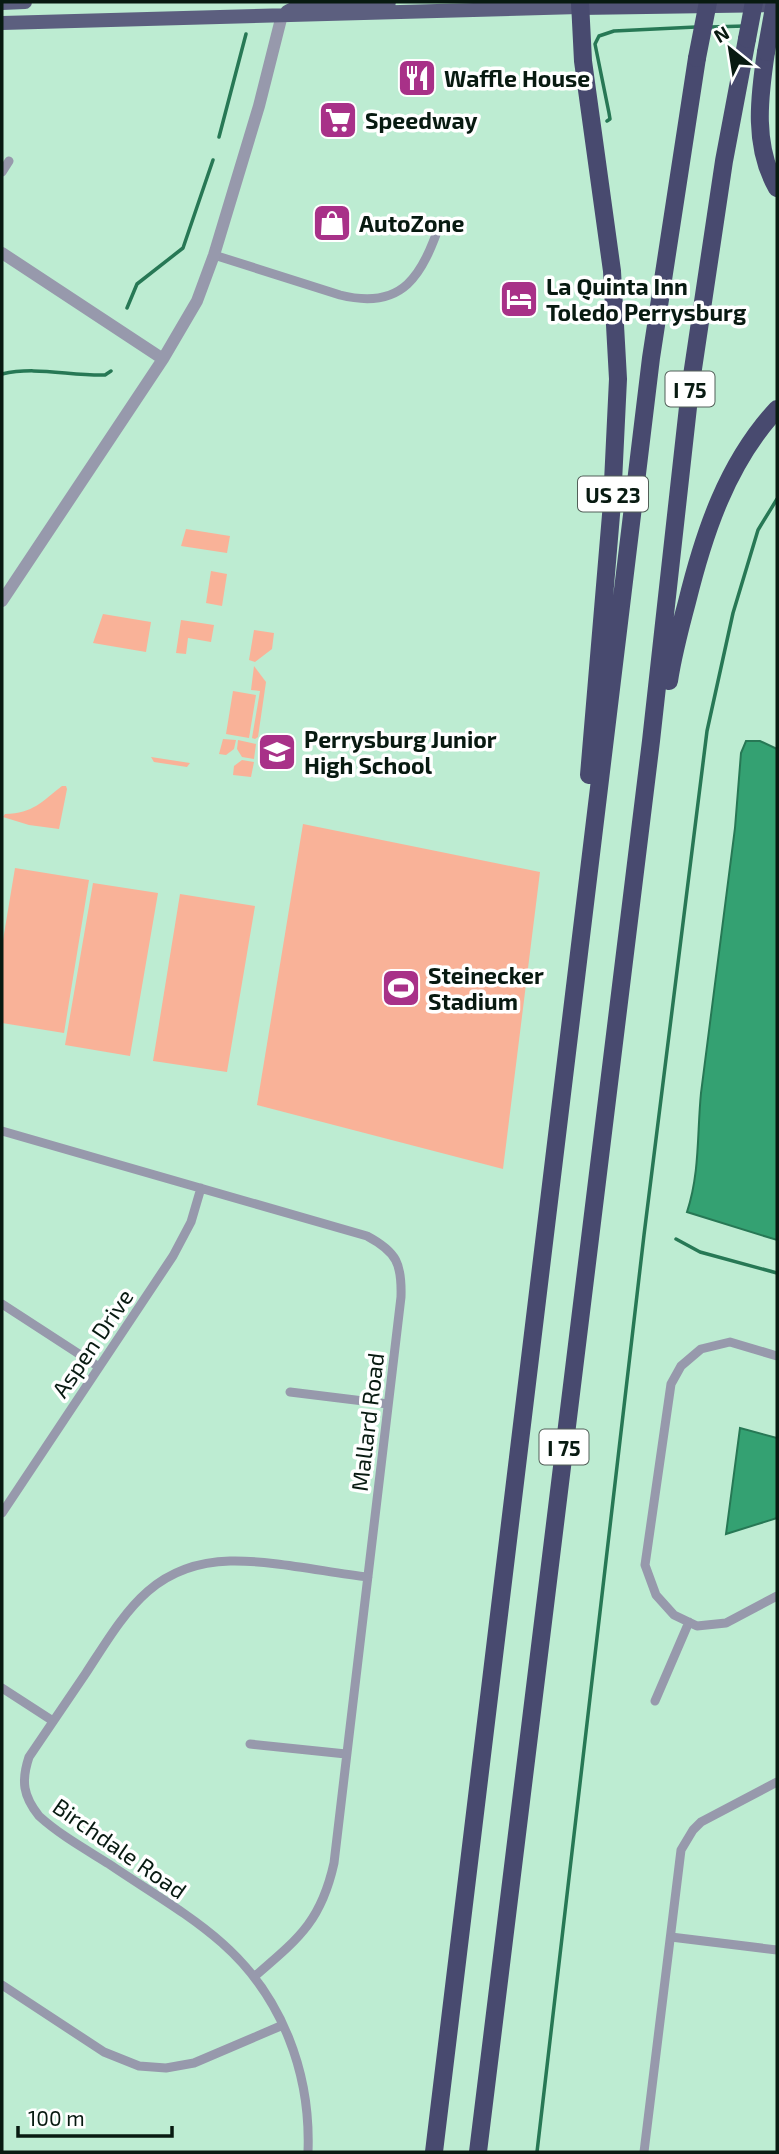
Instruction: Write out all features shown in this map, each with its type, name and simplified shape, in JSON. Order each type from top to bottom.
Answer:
[{"type":"highway","name":"I 75","points":[[434,2152],[651,358],[708,2]]},
{"type":"highway","name":"I 75","points":[[478,2152],[651,741],[690,390],[724,161],[754,2]]},
{"type":"highway","points":[[579,5],[776,3],[760,102],[761,137],[767,167],[777,188]]},
{"type":"highway","name":"US 23","points":[[575,988],[588,783],[612,503],[618,379],[612,271],[583,61],[579,5]]},
{"type":"highway","points":[[651,741],[665,703],[672,658],[708,528],[736,466],[777,409]]},
{"type":"main road","points":[[2,2],[24,2]]},
{"type":"main road","points":[[282,15],[294,7],[308,4],[389,2]]},
{"type":"main road","points":[[2,23],[579,5]]},
{"type":"street","points":[[2,601],[163,359],[197,300],[214,255],[273,58],[282,15]]},
{"type":"street","points":[[2,172],[9,161]]},
{"type":"street","points":[[214,255],[340,295],[360,300],[380,299],[400,291],[417,274],[433,246],[441,221]]},
{"type":"street","points":[[4,259],[163,359]]},
{"type":"street","name":"Mallard Road","points":[[2,1131],[367,1236],[392,1253],[400,1267],[402,1282],[334,1863],[324,1900],[307,1929],[254,1977]]},
{"type":"street","name":"Aspen Drive","points":[[2,1513],[6,1498],[99,1367],[184,1236],[201,1188]]},
{"type":"street","points":[[2,1304],[99,1367]]},
{"type":"street","points":[[777,1356],[730,1342],[701,1349],[681,1366],[671,1384],[645,1565],[656,1595],[674,1615],[697,1626],[726,1623],[777,1596]]},
{"type":"street","points":[[289,1392],[388,1404]]},
{"type":"street","name":"Birchdale Road","points":[[308,2152],[307,2113],[296,2056],[273,2004],[254,1977],[204,1928],[39,1816],[25,1794],[24,1774],[29,1757],[126,1612],[150,1588],[197,1565],[232,1561],[368,1577]]},
{"type":"street","points":[[655,1701],[689,1622]]},
{"type":"street","points":[[2,1688],[53,1721]]},
{"type":"street","points":[[250,1744],[346,1754]]},
{"type":"street","points":[[644,2152],[681,1850],[701,1822],[777,1782]]},
{"type":"street","points":[[671,1937],[777,1950]]},
{"type":"street","points":[[2,1985],[104,2052],[139,2066],[166,2068],[194,2063],[283,2025]]},
{"type":"shaded area","points":[[186,529],[230,536],[227,553],[181,546]]},
{"type":"shaded area","points":[[211,571],[227,574],[222,606],[206,603]]},
{"type":"shaded area","points":[[103,614],[151,622],[146,652],[93,643]]},
{"type":"shaded area","points":[[181,620],[214,625],[211,642],[188,638],[186,654],[176,653]]},
{"type":"shaded area","points":[[254,630],[274,633],[272,649],[255,662],[249,660]]},
{"type":"shaded area","points":[[254,666],[266,682],[258,737],[255,739],[252,738],[260,691],[251,690]]},
{"type":"shaded area","points":[[233,691],[256,695],[249,738],[226,734]]},
{"type":"shaded area","points":[[223,739],[236,740],[234,749],[226,755],[219,754]]},
{"type":"shaded area","points":[[238,740],[256,744],[254,759],[242,757],[237,749]]},
{"type":"shaded area","points":[[746,741],[760,741],[777,749],[777,1240],[687,1212],[696,1168],[701,1093],[735,828],[741,753]]},
{"type":"shaded area","points":[[151,757],[190,763],[187,767],[154,762]]},
{"type":"shaded area","points":[[242,760],[254,762],[251,777],[233,775],[234,766]]},
{"type":"shaded area","points":[[62,786],[67,789],[59,829],[29,825],[3,817],[5,814],[30,809]]},
{"type":"shaded area","name":"Steinecker Stadium","points":[[303,824],[540,872],[503,1169],[257,1105]]},
{"type":"shaded area","points":[[15,868],[89,880],[64,1033],[2,1023],[2,946]]},
{"type":"shaded area","points":[[93,883],[158,893],[130,1056],[65,1045]]},
{"type":"shaded area","points":[[180,894],[255,906],[227,1072],[153,1061]]},
{"type":"shaded area","points":[[740,1428],[777,1438],[777,1518],[726,1534]]},
{"type":"waterway","points":[[710,27],[745,26]]},
{"type":"waterway","points":[[607,121],[610,119],[595,44],[599,36],[614,31],[696,27]]},
{"type":"waterway","points":[[219,137],[246,34]]},
{"type":"waterway","points":[[127,308],[137,284],[183,248],[213,160]]},
{"type":"waterway","points":[[2,374],[40,371],[105,375],[111,371]]},
{"type":"waterway","points":[[537,2152],[644,1235],[707,731],[733,613],[758,530],[777,499]]},
{"type":"waterway","points":[[676,1239],[700,1252],[777,1273]]},
{"type":"place","name":"Waffle House","points":[[417,78]]},
{"type":"place","name":"Speedway","points":[[338,120]]},
{"type":"place","name":"AutoZone","points":[[332,223]]},
{"type":"place","name":"La Quinta Inn Toledo Perrysburg","points":[[519,299]]},
{"type":"place","name":"Perrysburg Junior High School","points":[[277,752]]},
{"type":"place","name":"Steinecker Stadium","points":[[401,988]]}]
